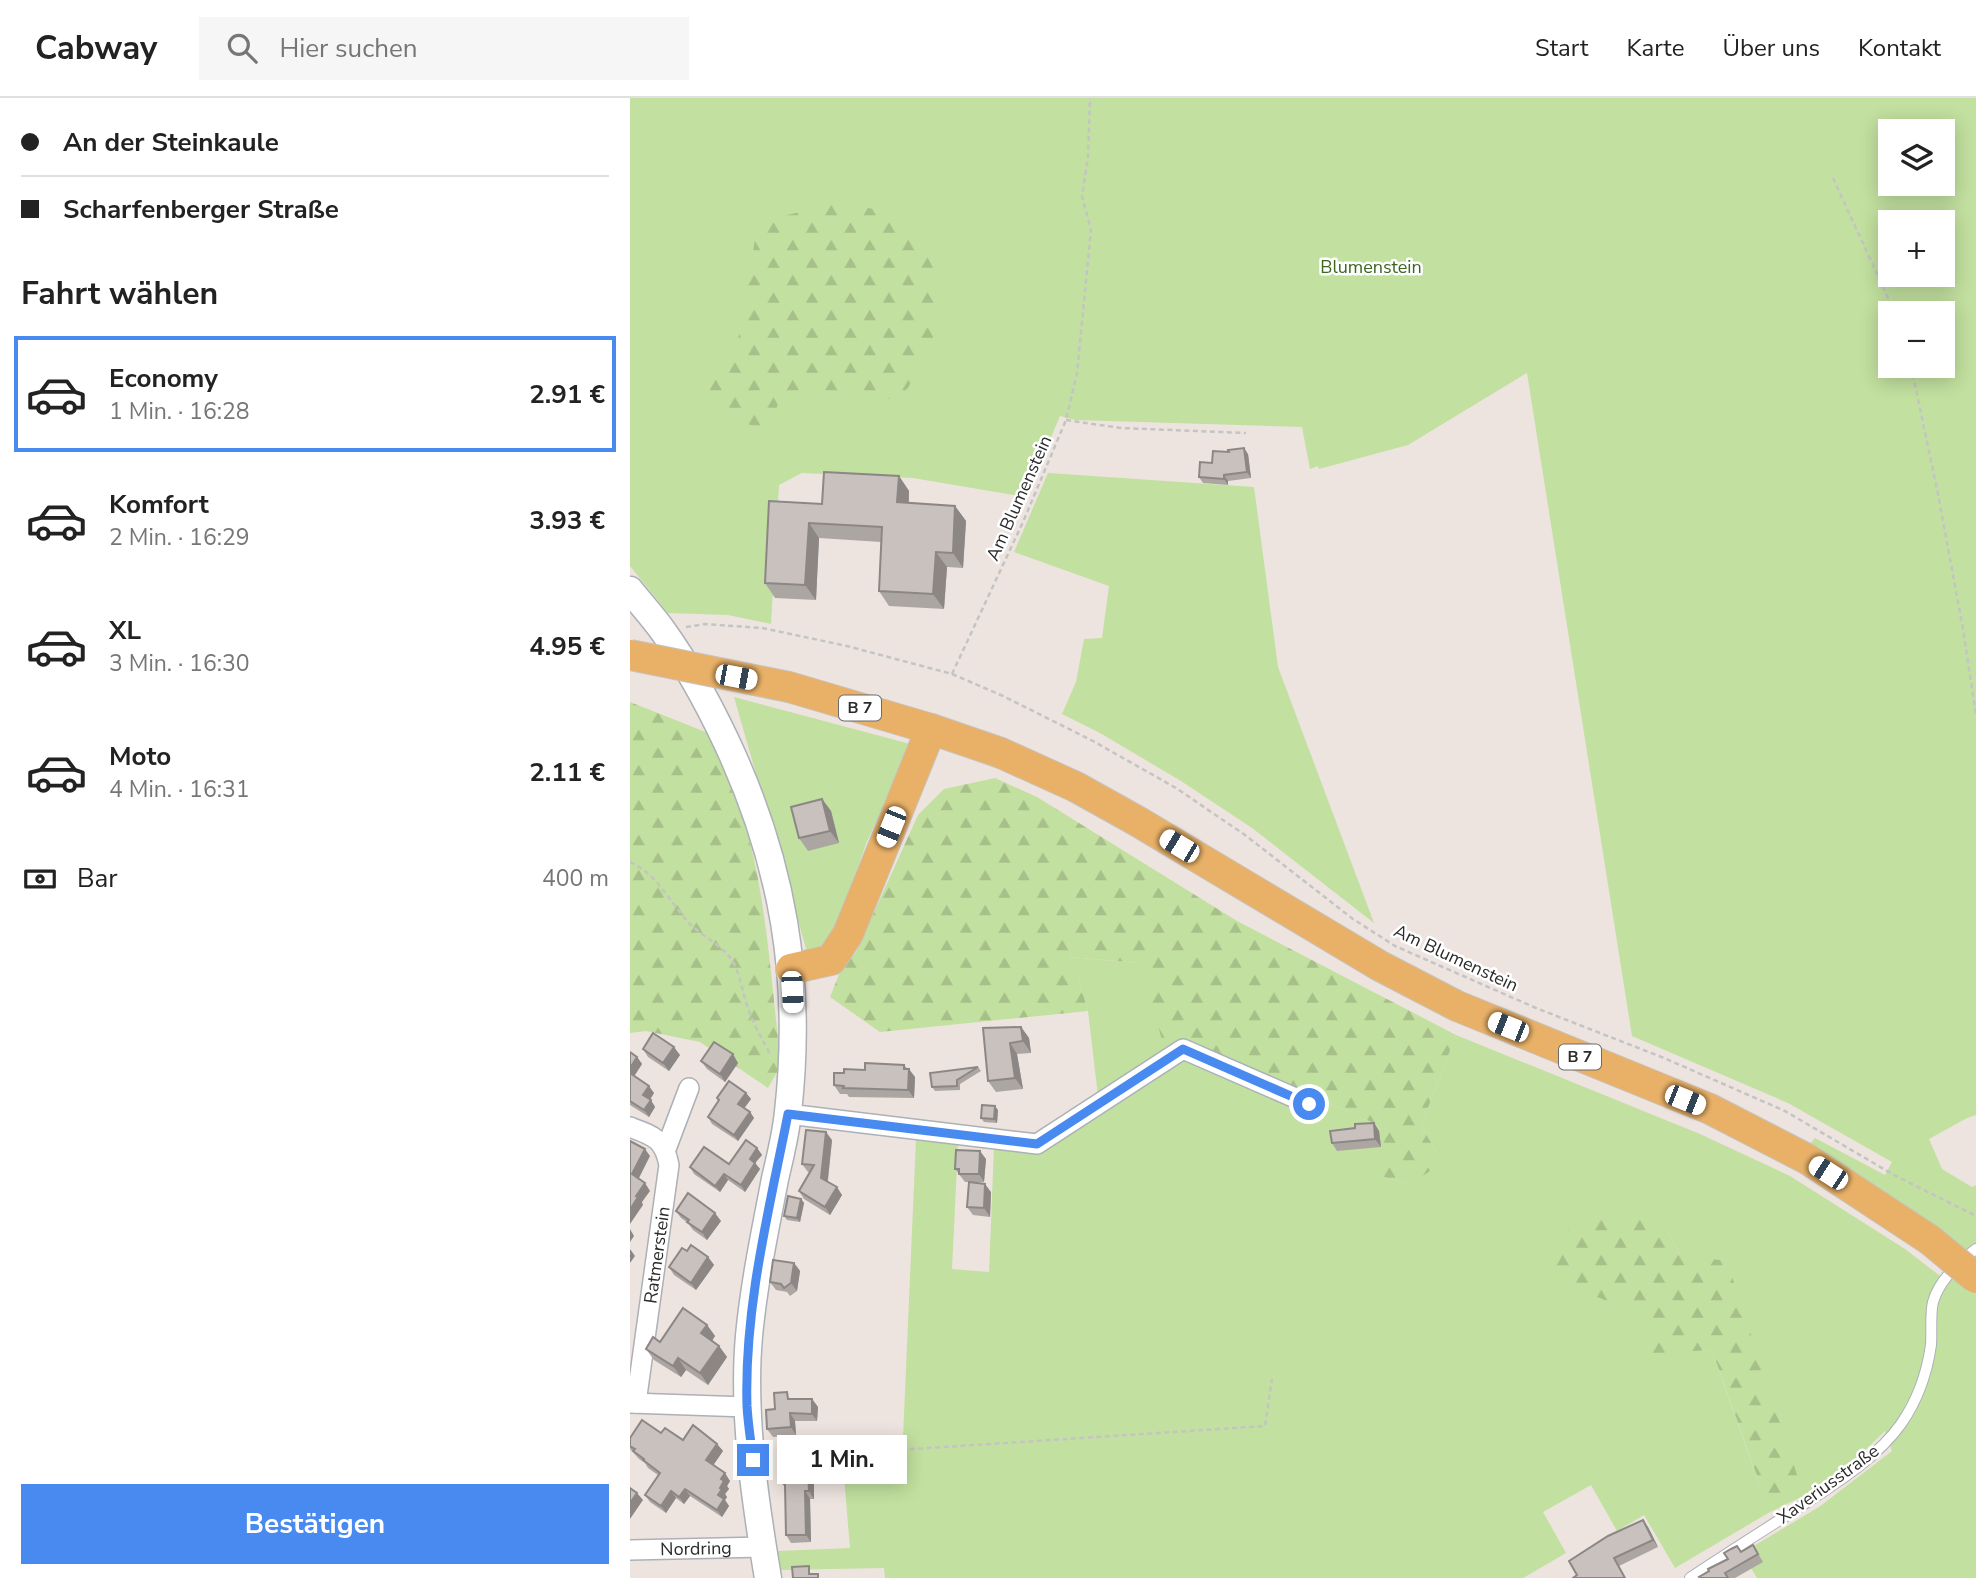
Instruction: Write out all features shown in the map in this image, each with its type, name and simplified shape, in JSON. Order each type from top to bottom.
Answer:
[{"type":"main road","name":"B 7","points":[[630,655],[789,687],[931,729],[1001,753],[1076,788],[1168,839],[1380,966],[1457,1006],[1710,1109],[1795,1153],[1930,1240],[1976,1278]]},
{"type":"main road","points":[[791,969],[831,960],[848,934],[931,729]]},
{"type":"street","points":[[630,590],[663,630],[704,695],[736,762],[762,827],[782,905],[791,969],[794,1038],[789,1102],[757,1274],[749,1338],[747,1407],[768,1578]]},
{"type":"street","points":[[789,1102],[1037,1144],[1183,1049],[1309,1104]]},
{"type":"street","name":"Ratmerstein","points":[[633,1403],[669,1165],[666,1149],[689,1088]]},
{"type":"street","points":[[630,1127],[652,1136],[666,1149]]},
{"type":"street","points":[[633,1403],[747,1407]]},
{"type":"street","name":"Nordring","points":[[630,1550],[763,1547]]},
{"type":"lane","name":"Xaveriusstraße","points":[[1690,1578],[1860,1465],[1900,1426],[1914,1403],[1926,1370],[1931,1344],[1933,1302],[1944,1280],[1976,1249]]},
{"type":"path","points":[[1066,420],[1077,373],[1091,230],[1082,196],[1088,157],[1090,98]]},
{"type":"path","points":[[1833,178],[1889,301]]},
{"type":"path","points":[[1914,378],[1963,628],[1976,715]]},
{"type":"path","name":"Am Blumenstein","points":[[952,674],[1023,522],[1066,420],[1121,428],[1246,433]]},
{"type":"path","name":"Am Blumenstein","points":[[663,630],[705,624],[762,628],[847,646],[952,674],[1003,696],[1093,741],[1175,788],[1245,835],[1353,919],[1395,946],[1536,1008],[1664,1058],[1785,1111],[1894,1175],[1976,1216]]},
{"type":"path","points":[[630,862],[640,866],[669,895],[691,925],[725,951],[732,960],[748,1010],[789,1102]]},
{"type":"path","points":[[753,1460],[1265,1426],[1272,1379]]},
{"type":"green space","name":"Blumenstein","points":[[630,98],[1976,98],[1976,1115],[1929,1139],[1942,1169],[1972,1187],[1976,1185],[1976,1578],[1757,1578],[1742,1553],[1819,1507],[1892,1451],[1885,1431],[1822,1487],[1770,1512],[1675,1568],[1644,1515],[1617,1531],[1591,1485],[1543,1512],[1566,1553],[1523,1578],[885,1578],[884,1568],[779,1570],[778,1551],[850,1548],[841,1441],[903,1438],[916,1139],[958,1144],[952,1269],[989,1272],[994,1147],[1039,1151],[1098,1096],[1088,1011],[1079,980],[1067,957],[1140,963],[1184,1040],[1376,1124],[1381,1131],[1381,1176],[1409,1184],[1438,1154],[1421,1126],[1456,1035],[1700,1134],[1790,1176],[1905,1249],[1940,1276],[1960,1246],[1809,1145],[1815,1138],[1885,1175],[1892,1162],[1788,1103],[1632,1036],[1527,373],[1408,445],[1319,469],[1318,466],[1310,469],[1302,427],[1075,420],[1060,416],[1026,497],[913,478],[802,473],[779,485],[771,624],[728,615],[668,613],[630,566]],"holes":[[[1667,1231],[1680,1255],[1769,1512],[1712,1350],[1644,1353],[1671,1325]]]},
{"type":"green space","points":[[842,202],[908,217],[939,280],[934,336],[908,388],[896,399],[783,391],[767,433],[699,401],[699,378],[738,340],[758,222]]},
{"type":"green space","points":[[1048,473],[1254,487],[1278,667],[1374,923],[1252,828],[1181,781],[1062,714],[1076,682],[1084,639],[1102,638],[1109,586],[1014,552]]},
{"type":"green space","points":[[734,697],[914,745],[897,773],[866,844],[836,928],[821,948],[807,952]]},
{"type":"green space","points":[[630,702],[708,733],[738,800],[761,897],[781,1065],[768,1088],[700,1042],[646,1031],[630,1033]]},
{"type":"green space","points":[[995,778],[1037,797],[1237,921],[1456,1035],[1421,1126],[1438,1154],[1429,1172],[1409,1184],[1381,1176],[1381,1131],[1376,1124],[1184,1040],[1165,1050],[1140,963],[1068,957],[1079,980],[1088,1011],[880,1032],[830,997],[842,967],[856,952],[918,815],[944,789]]},
{"type":"green space","points":[[1573,1217],[1640,1217],[1667,1231],[1680,1255],[1727,1261],[1799,1481],[1770,1512],[1712,1350],[1643,1354],[1670,1325],[1550,1279]]},
{"type":"building","points":[[1244,448],[1247,472],[1224,475],[1224,479],[1199,477],[1200,462],[1212,463],[1213,451],[1229,452],[1228,450]]},
{"type":"building","points":[[824,472],[899,476],[897,502],[955,506],[953,553],[936,552],[933,594],[879,591],[882,527],[809,523],[805,585],[765,583],[769,501],[822,504]]},
{"type":"building","points":[[822,799],[830,831],[799,838],[791,807]]},
{"type":"building","points":[[1021,1027],[1023,1041],[1010,1043],[1015,1078],[988,1081],[983,1028]]},
{"type":"building","points":[[653,1033],[674,1047],[663,1063],[643,1049]]},
{"type":"building","points":[[714,1042],[733,1054],[720,1074],[701,1061]]},
{"type":"building","points":[[630,1052],[637,1057],[630,1068]]},
{"type":"building","points":[[865,1063],[904,1065],[904,1069],[909,1069],[908,1090],[843,1088],[844,1086],[834,1085],[834,1073],[844,1073],[844,1069],[865,1070]]},
{"type":"building","points":[[978,1067],[957,1080],[957,1086],[932,1087],[930,1073]]},
{"type":"building","points":[[630,1073],[649,1086],[643,1095],[651,1100],[644,1110],[630,1101]]},
{"type":"building","points":[[729,1081],[746,1093],[738,1104],[750,1112],[734,1135],[708,1117]]},
{"type":"building","points":[[982,1105],[995,1106],[994,1119],[981,1118]]},
{"type":"building","points":[[1374,1123],[1375,1139],[1332,1143],[1330,1131],[1355,1128],[1355,1124]]},
{"type":"building","points":[[806,1130],[826,1132],[821,1178],[837,1187],[825,1207],[799,1191],[814,1165],[802,1164]]},
{"type":"building","points":[[746,1140],[757,1148],[750,1159],[755,1163],[741,1185],[724,1174],[715,1186],[690,1167],[704,1147],[729,1164]]},
{"type":"building","points":[[630,1141],[645,1149],[632,1174],[645,1183],[630,1210]]},
{"type":"building","points":[[956,1150],[980,1151],[979,1174],[959,1174],[959,1169],[955,1169]]},
{"type":"building","points":[[969,1182],[985,1184],[984,1208],[967,1207]]},
{"type":"building","points":[[688,1193],[715,1213],[702,1232],[676,1211]]},
{"type":"building","points":[[788,1196],[801,1199],[797,1218],[784,1216]]},
{"type":"building","points":[[691,1245],[708,1257],[691,1283],[669,1267],[682,1248],[687,1251]]},
{"type":"building","points":[[773,1260],[794,1263],[791,1283],[784,1288],[781,1284],[770,1282]]},
{"type":"building","points":[[683,1308],[707,1325],[701,1333],[719,1346],[700,1373],[678,1358],[673,1366],[646,1349],[653,1337],[660,1342]]},
{"type":"building","points":[[787,1392],[788,1399],[812,1399],[812,1414],[790,1413],[791,1427],[767,1429],[766,1410],[775,1409],[774,1393]]},
{"type":"building","points":[[642,1420],[661,1433],[665,1428],[683,1440],[693,1425],[717,1444],[706,1460],[725,1473],[718,1495],[724,1499],[717,1510],[685,1489],[679,1497],[671,1491],[661,1506],[645,1495],[660,1473],[630,1446],[630,1438]]},
{"type":"building","points":[[778,1451],[790,1451],[791,1471],[808,1470],[809,1491],[805,1491],[806,1535],[786,1535],[785,1485],[779,1479]]},
{"type":"building","points":[[630,1488],[637,1493],[630,1503]]},
{"type":"building","points":[[1643,1520],[1653,1540],[1614,1558],[1625,1578],[1573,1578],[1577,1575],[1569,1561],[1608,1536]]},
{"type":"building","points":[[1753,1545],[1758,1554],[1725,1573],[1728,1578],[1699,1577],[1728,1559],[1724,1553],[1737,1546],[1741,1552]]},
{"type":"building","points":[[809,1566],[809,1574],[818,1574],[818,1578],[793,1578],[792,1567]]},
{"type":"route","points":[[753,1460],[747,1407],[749,1338],[757,1274],[788,1114],[1037,1144],[1183,1049],[1309,1104]]}]
